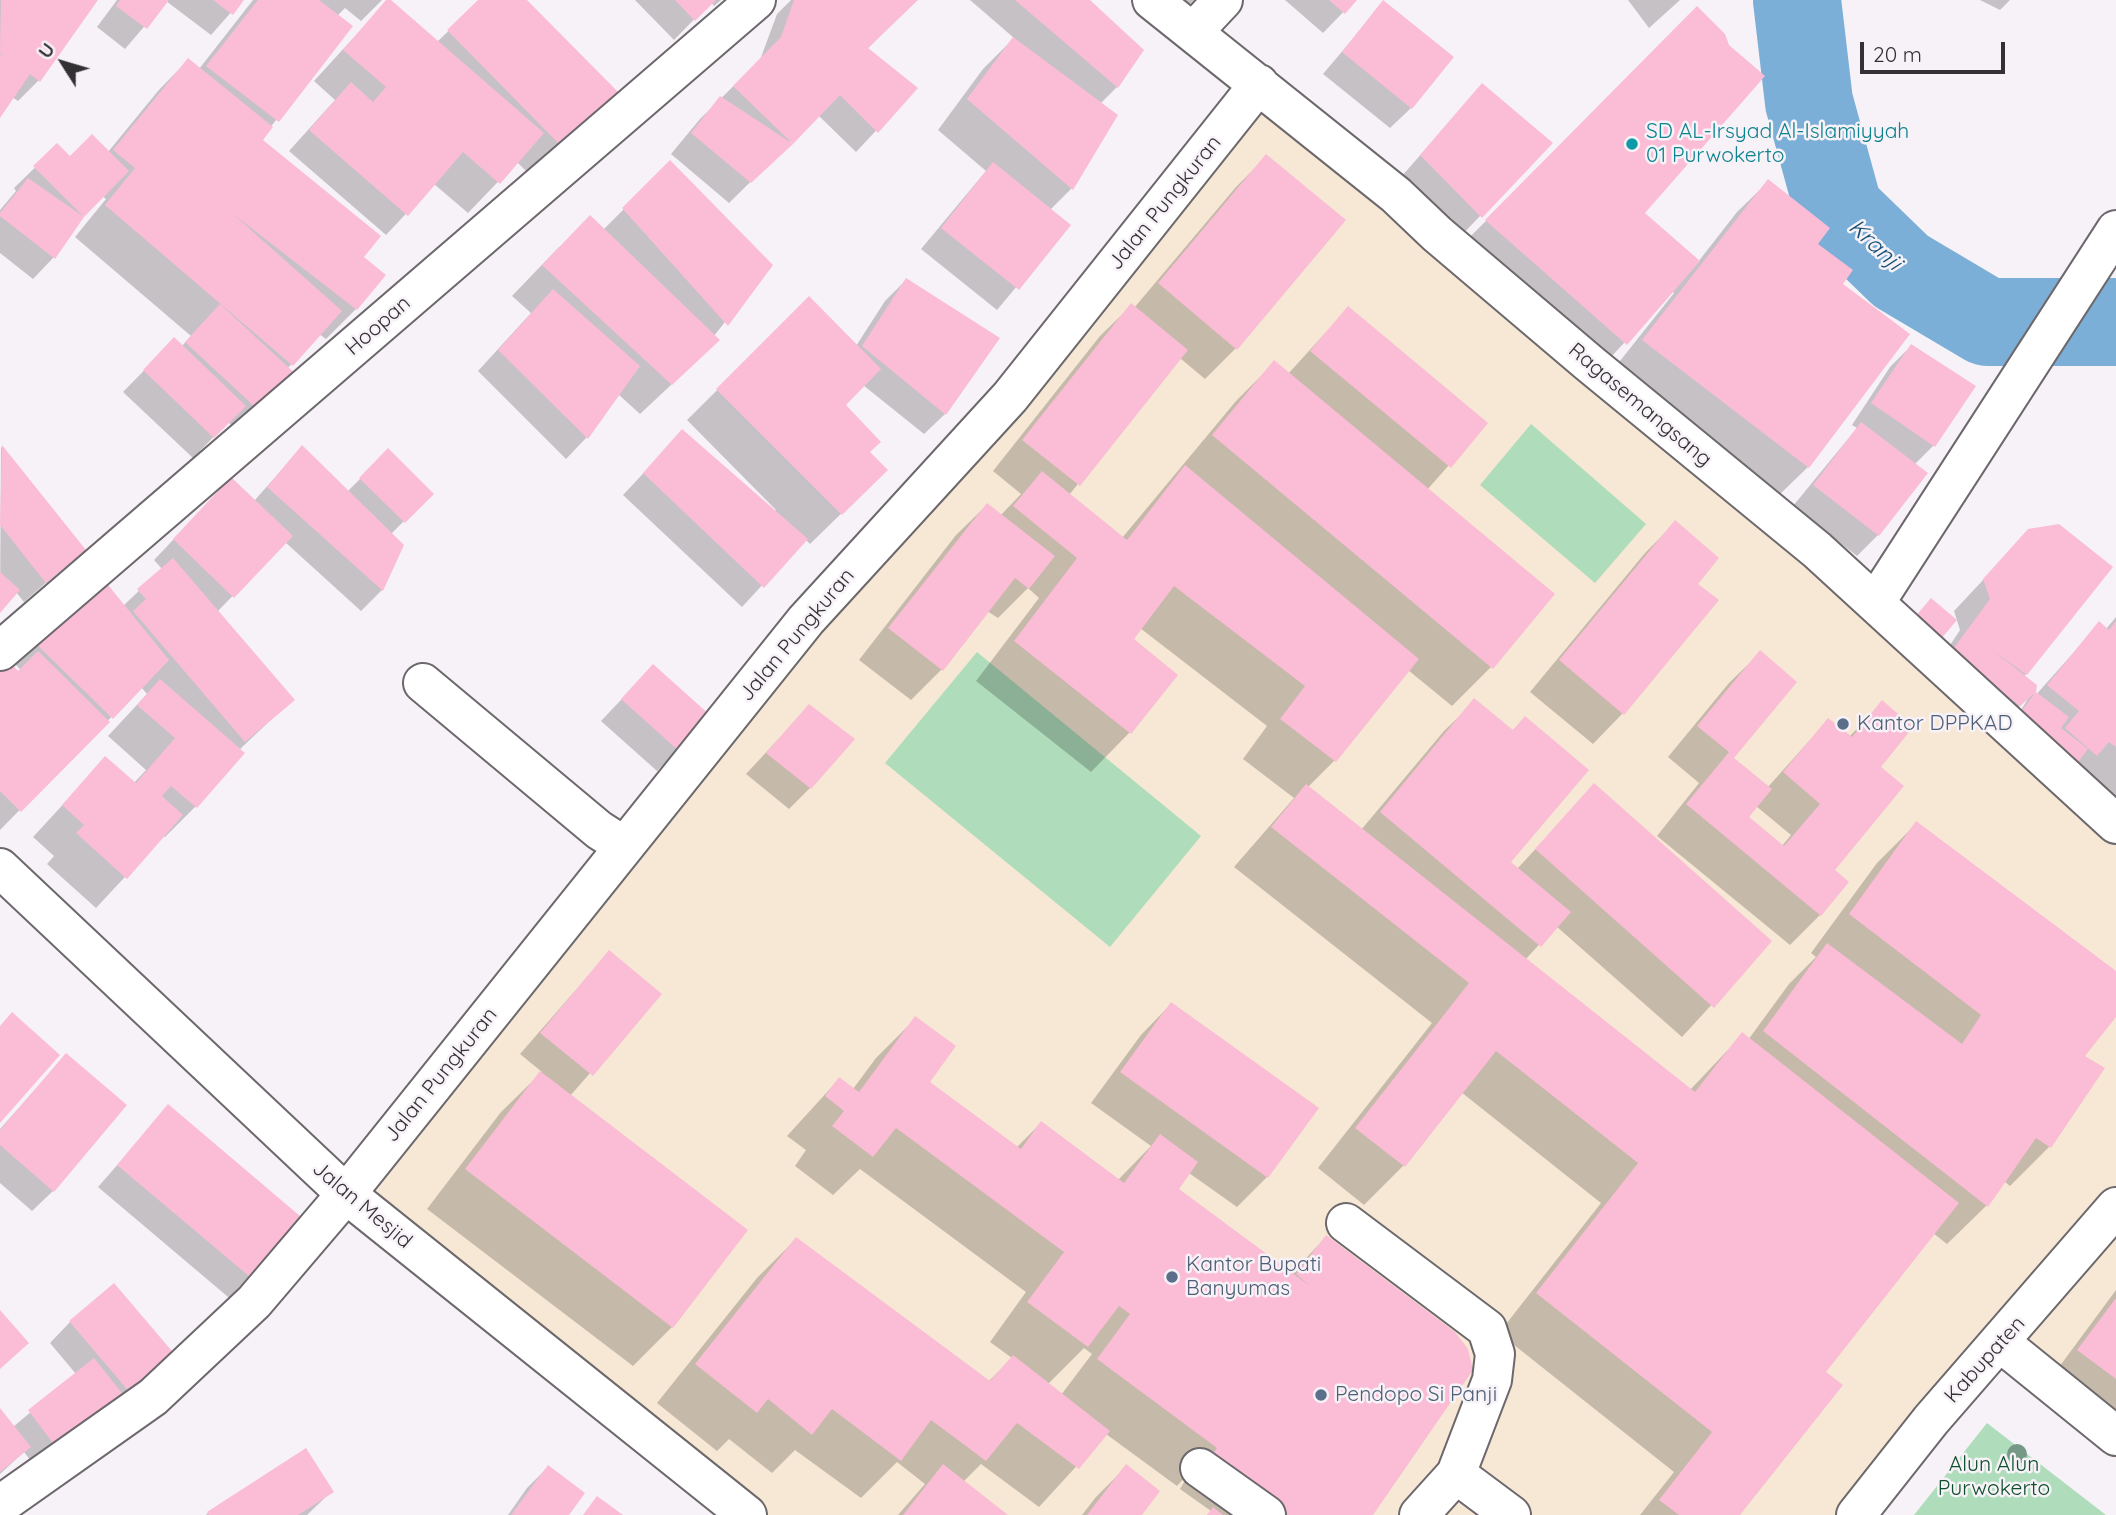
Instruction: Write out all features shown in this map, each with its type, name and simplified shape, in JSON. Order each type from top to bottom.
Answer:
[{"type":"street","name":"Hoopan","points":[[0,652],[756,0]]},
{"type":"street","name":"Ragasemangsang","points":[[1152,0],[1396,195],[1437,234],[1875,603],[2116,824]]},
{"type":"street","points":[[1193,32],[1223,0]]},
{"type":"street","name":"Jalan Pungkuran","points":[[0,1505],[153,1397],[254,1302],[345,1194],[806,620],[1010,397],[1259,84]]},
{"type":"street","points":[[1875,603],[2115,232]]},
{"type":"street","points":[[423,683],[599,830],[624,846]]},
{"type":"street","name":"Jalan Mesjid","points":[[0,868],[345,1194],[747,1515]]},
{"type":"street","name":"Kabupaten","points":[[1856,1515],[1931,1420],[2001,1343],[2116,1207]]},
{"type":"street","points":[[1346,1223],[1487,1329],[1495,1354],[1492,1380],[1456,1474],[1419,1515]]},
{"type":"street","points":[[2001,1343],[2116,1436]]},
{"type":"street","points":[[1200,1468],[1265,1515]]},
{"type":"street","points":[[1456,1474],[1511,1515]]},
{"type":"shaded area","points":[[1259,93],[2116,824],[2116,1458],[1993,1361],[1863,1515],[760,1515],[365,1182]]},
{"type":"green space","points":[[1531,424],[1646,524],[1595,583],[1480,485]]},
{"type":"green space","points":[[977,652],[1201,836],[1110,947],[885,763]]},
{"type":"green space","name":"Alun Alun Purwokerto","points":[[1987,1423],[2106,1515],[1914,1515]]},
{"type":"building","points":[[1,0],[98,0],[40,82],[30,74],[0,118],[0,54],[6,58],[0,53]]},
{"type":"building","points":[[120,0],[169,0],[147,29],[116,6]]},
{"type":"building","points":[[213,0],[244,0],[233,15]]},
{"type":"building","points":[[258,0],[319,0],[353,26],[279,122],[206,66]]},
{"type":"building","points":[[386,0],[391,0],[544,133],[500,184],[463,152],[408,216],[309,130],[351,82],[373,102],[386,87],[343,50]]},
{"type":"building","points":[[478,0],[527,0],[624,98],[568,153],[447,30]]},
{"type":"building","points":[[675,0],[716,0],[695,21]]},
{"type":"building","points":[[794,0],[918,0],[868,48],[918,88],[878,133],[840,95],[793,144],[733,86],[781,37]]},
{"type":"building","points":[[1015,0],[1090,0],[1144,50],[1118,88]]},
{"type":"building","points":[[1329,0],[1357,0],[1345,14]]},
{"type":"building","points":[[1383,0],[1454,57],[1412,109],[1342,52]]},
{"type":"building","name":"SD AL-Irsyad Al-Islamiyyah 01 Purwokerto","points":[[1697,6],[1725,34],[1729,45],[1765,76],[1645,213],[1700,261],[1627,345],[1485,220]]},
{"type":"building","points":[[1013,37],[1118,115],[1073,190],[967,99]]},
{"type":"building","points":[[188,58],[273,127],[263,140],[381,236],[364,257],[386,275],[357,310],[233,214],[342,311],[293,366],[105,205],[135,168],[113,150]]},
{"type":"building","points":[[1482,83],[1553,143],[1482,218],[1420,155]]},
{"type":"building","points":[[720,96],[793,144],[751,183],[691,133]]},
{"type":"building","points":[[92,134],[129,171],[84,217],[33,166],[57,143],[70,156]]},
{"type":"building","points":[[1266,154],[1346,220],[1237,350],[1158,283]]},
{"type":"building","points":[[670,160],[773,265],[728,326],[622,208]]},
{"type":"building","points":[[993,162],[1071,225],[1019,290],[941,228]]},
{"type":"building","points":[[28,178],[84,217],[55,259],[0,216],[0,213]]},
{"type":"building","points":[[1768,179],[1830,228],[1818,244],[1853,270],[1843,284],[1910,334],[1809,468],[1642,340]]},
{"type":"building","points":[[590,215],[720,340],[672,385],[542,265]]},
{"type":"building","points":[[906,278],[1000,338],[946,415],[862,346]]},
{"type":"building","points":[[553,289],[640,366],[588,439],[498,350]]},
{"type":"building","points":[[809,296],[881,369],[846,405],[881,442],[870,452],[888,470],[842,515],[716,389]]},
{"type":"building","points":[[1131,303],[1188,350],[1080,486],[1022,440]]},
{"type":"building","points":[[220,304],[302,380],[267,418],[185,342]]},
{"type":"building","points":[[1348,306],[1488,423],[1451,468],[1310,351]]},
{"type":"building","points":[[174,337],[246,406],[214,438],[143,370]]},
{"type":"building","points":[[1911,344],[1976,386],[1935,447],[1871,403]]},
{"type":"building","points":[[1274,360],[1555,594],[1493,669],[1212,435]]},
{"type":"building","points":[[1861,422],[1928,473],[1879,536],[1813,485]]},
{"type":"building","points":[[682,429],[808,539],[764,588],[643,473]]},
{"type":"building","points":[[2,445],[86,550],[46,583],[0,525]]},
{"type":"building","points":[[302,445],[404,545],[383,591],[267,487]]},
{"type":"building","points":[[388,448],[434,494],[405,523],[359,478]]},
{"type":"building","points":[[1185,465],[1419,659],[1336,762],[1280,719],[1305,686],[1174,586],[1134,639],[1178,675],[1131,734],[1014,641],[1077,558],[1013,506],[1042,471],[1127,540]]},
{"type":"building","points":[[231,477],[293,536],[234,598],[173,539]]},
{"type":"building","points":[[987,503],[1055,556],[1029,589],[1015,578],[943,671],[888,628]]},
{"type":"building","points":[[1675,520],[1719,558],[1698,584],[1719,600],[1624,715],[1559,660]]},
{"type":"building","points":[[2059,524],[2113,567],[2027,675],[1992,650],[2037,685],[2036,692],[2020,706],[1951,652],[1990,599],[1983,579],[2028,529]]},
{"type":"building","points":[[173,558],[295,700],[245,742],[133,611],[146,599],[137,589]]},
{"type":"building","points":[[0,572],[20,590],[0,613]]},
{"type":"building","points":[[100,575],[169,660],[113,719],[29,637]]},
{"type":"building","points":[[1931,598],[1957,620],[1935,646],[1909,624]]},
{"type":"building","points":[[2099,621],[2109,630],[2116,621],[2116,747],[2109,742],[2097,756],[2065,728],[2079,711],[2047,685]]},
{"type":"building","points":[[1760,650],[1797,682],[1734,758],[1772,789],[1749,817],[1784,846],[1820,804],[1783,772],[1828,718],[1852,737],[1882,700],[1913,727],[1881,767],[1904,786],[1835,870],[1849,882],[1821,916],[1686,804],[1729,752],[1697,726]]},
{"type":"building","points":[[38,651],[110,722],[21,812],[0,791],[0,658],[3,655],[18,671]]},
{"type":"building","points":[[653,664],[711,716],[679,751],[621,699]]},
{"type":"building","points":[[160,679],[245,753],[197,808],[171,786],[162,796],[183,815],[127,879],[76,833],[84,825],[62,805],[105,756],[136,783],[175,738],[137,705]]},
{"type":"building","points":[[2036,692],[2069,717],[2061,728],[2088,749],[2075,766],[2014,720]]},
{"type":"building","points":[[1474,698],[1513,730],[1525,716],[1589,770],[1511,862],[1571,912],[1541,947],[1380,812]]},
{"type":"building","points":[[809,704],[855,739],[811,789],[766,753]]},
{"type":"building","points":[[1594,783],[1772,941],[1714,1008],[1535,849]]},
{"type":"building","points":[[1306,784],[1695,1092],[1742,1032],[1959,1203],[1826,1372],[1843,1385],[1740,1515],[1679,1515],[1659,1500],[1712,1432],[1536,1293],[1638,1163],[1496,1051],[1405,1167],[1355,1128],[1469,983],[1271,827]]},
{"type":"building","points":[[1916,821],[2116,971],[2116,1017],[2085,1056],[2105,1068],[2051,1148],[2036,1138],[1988,1207],[1763,1031],[1827,943],[1962,1044],[1981,1015],[1849,914]]},
{"type":"building","points":[[609,950],[662,994],[593,1076],[540,1033]]},
{"type":"building","points":[[1171,1002],[1319,1108],[1268,1178],[1120,1072]]},
{"type":"building","points":[[12,1012],[60,1055],[0,1123],[0,1026]]},
{"type":"building","name":"Kantor Bupati Banyumas","points":[[915,1016],[956,1046],[930,1082],[1021,1149],[1041,1121],[1124,1183],[1160,1134],[1198,1162],[1179,1189],[1310,1286],[1296,1274],[1326,1235],[1455,1332],[1468,1349],[1473,1370],[1373,1515],[1288,1515],[1210,1458],[1217,1448],[1097,1359],[1130,1314],[1119,1306],[1088,1347],[1027,1302],[1064,1252],[896,1128],[873,1157],[832,1126],[844,1111],[825,1096],[839,1077],[859,1092]]},
{"type":"building","points":[[66,1053],[127,1105],[54,1192],[0,1145],[0,1130]]},
{"type":"building","points":[[540,1071],[748,1230],[673,1328],[465,1169]]},
{"type":"building","points":[[168,1104],[307,1222],[256,1282],[117,1165]]},
{"type":"building","points":[[796,1237],[990,1381],[1013,1355],[1110,1431],[1079,1469],[1017,1423],[986,1461],[931,1420],[901,1461],[832,1409],[812,1435],[768,1399],[757,1413],[695,1364]]},
{"type":"building","points":[[114,1283],[183,1364],[138,1402],[69,1321]]},
{"type":"building","points":[[2116,1298],[2116,1379],[2077,1350]]},
{"type":"building","points":[[0,1310],[29,1343],[0,1369]]},
{"type":"building","points":[[94,1358],[129,1402],[62,1455],[28,1410]]},
{"type":"building","points":[[0,1408],[31,1447],[0,1472]]},
{"type":"building","points":[[306,1448],[334,1492],[298,1515],[209,1515],[207,1512]]},
{"type":"building","points":[[943,1464],[1008,1515],[903,1515]]},
{"type":"building","points":[[1126,1464],[1160,1491],[1142,1515],[1087,1515]]},
{"type":"building","points":[[548,1465],[585,1493],[569,1515],[511,1515]]},
{"type":"building","points":[[597,1496],[623,1515],[583,1515]]},
{"type":"building","points":[[1213,1507],[1223,1515],[1207,1515]]},
{"type":"waterway","name":"Kranji","points":[[1797,0],[1809,102],[1839,211],[1901,271],[1987,322],[2116,322]]},
{"type":"place","name":"SD AL-Irsyad Al-Islamiyyah 01 Purwokerto","points":[[1632,144]]},
{"type":"place","name":"Kantor DPPKAD","points":[[1843,724]]},
{"type":"place","name":"Kantor Bupati Banyumas","points":[[1172,1277]]},
{"type":"place","name":"Pendopo Si Panji","points":[[1321,1395]]}]
